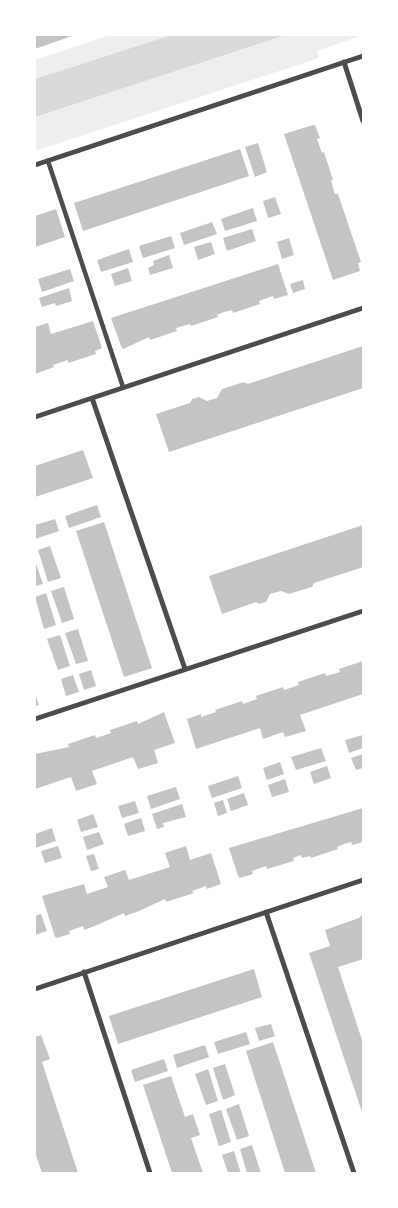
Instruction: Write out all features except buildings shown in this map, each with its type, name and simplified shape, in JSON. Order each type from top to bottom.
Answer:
[{"type":"street","points":[[35,165],[363,56]]},
{"type":"street","points":[[344,62],[363,121]]},
{"type":"street","points":[[48,161],[123,387]]},
{"type":"street","points":[[35,417],[363,308]]},
{"type":"street","points":[[92,398],[186,669]]},
{"type":"street","points":[[35,718],[363,611]]},
{"type":"street","points":[[35,989],[363,880]]},
{"type":"street","points":[[266,912],[354,1173]]},
{"type":"street","points":[[84,972],[150,1173]]},
{"type":"shaded area","points":[[110,35],[171,35],[35,79],[35,60]]},
{"type":"shaded area","points":[[171,35],[286,35],[35,117],[35,79]]},
{"type":"shaded area","points":[[286,35],[363,35],[317,51],[319,58],[35,151],[35,117]]}]
